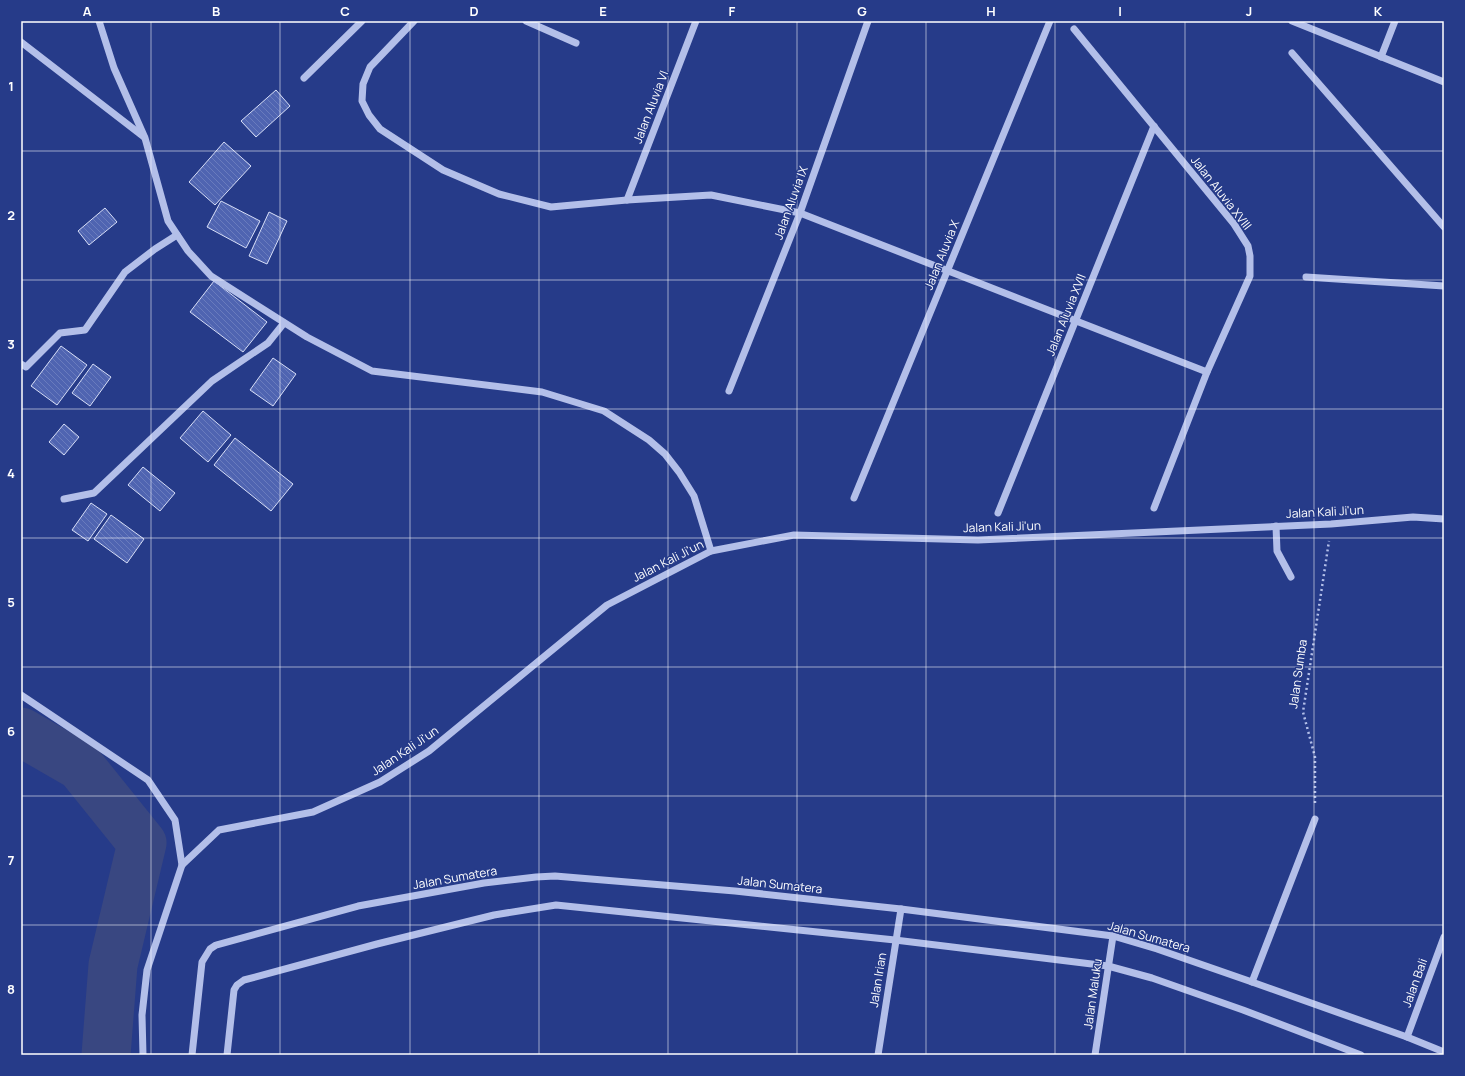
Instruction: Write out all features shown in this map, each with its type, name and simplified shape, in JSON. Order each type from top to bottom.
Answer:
[{"type":"street","points":[[99,21],[114,68],[146,138],[168,221],[188,252],[211,276],[307,337],[372,371],[542,392],[604,411],[649,440],[665,454],[680,472],[694,496],[711,551]]},
{"type":"street","points":[[304,78],[362,21]]},
{"type":"street","points":[[414,21],[370,67],[364,84],[362,101],[369,115],[380,129],[443,170],[499,194],[551,207],[627,200],[711,195],[800,213],[1207,372]]},
{"type":"street","points":[[526,21],[576,43]]},
{"type":"street","name":"Jalan Aluvia VI","points":[[627,200],[696,21]]},
{"type":"street","name":"Jalan Aluvia IX","points":[[729,390],[800,213],[868,21]]},
{"type":"street","name":"Jalan Aluvia X","points":[[854,498],[1050,21]]},
{"type":"street","points":[[1292,21],[1444,82]]},
{"type":"street","points":[[1381,57],[1394,21]]},
{"type":"street","name":"Jalan Aluvia XVIII","points":[[1074,29],[1234,224],[1248,246],[1250,256],[1250,276],[1207,372],[1154,508]]},
{"type":"street","points":[[21,42],[146,138]]},
{"type":"street","points":[[1292,53],[1444,227]]},
{"type":"street","name":"Jalan Aluvia XVII","points":[[998,513],[1154,126]]},
{"type":"street","points":[[21,364],[26,367],[60,333],[85,330],[125,272],[155,249],[177,235]]},
{"type":"street","points":[[1306,277],[1444,286]]},
{"type":"street","points":[[64,499],[94,493],[212,381],[268,343],[284,323]]},
{"type":"street","name":"Jalan Kali Ji'un","points":[[144,1055],[142,1014],[147,970],[182,865],[219,830],[314,812],[380,782],[429,751],[607,605],[711,551],[794,535],[978,540],[1331,524],[1413,517],[1444,519]]},
{"type":"street","points":[[1276,526],[1276,550],[1291,576]]},
{"type":"street","points":[[21,695],[148,780],[175,820],[182,865]]},
{"type":"street","points":[[1252,982],[1315,819]]},
{"type":"street","name":"Jalan Sumatera","points":[[192,1055],[202,962],[210,949],[216,946],[358,906],[484,883],[555,876],[735,891],[901,909],[1113,936],[1157,949],[1407,1036],[1444,1052]]},
{"type":"street","points":[[227,1055],[234,990],[237,985],[244,980],[377,944],[516,911],[556,905],[895,940],[1108,966],[1152,978],[1362,1055]]},
{"type":"street","name":"Jalan Irian","points":[[878,1055],[901,909]]},
{"type":"street","name":"Jalan Maluku","points":[[1096,1055],[1113,936]]},
{"type":"street","name":"Jalan Bali","points":[[1407,1036],[1444,937]]},
{"type":"path","name":"Jalan Sumba","points":[[1315,819],[1314,757],[1303,712],[1331,524]]},
{"type":"building","points":[[276,90],[290,106],[256,137],[241,121]]},
{"type":"building","points":[[224,142],[251,166],[215,205],[189,182]]},
{"type":"building","points":[[221,201],[260,221],[246,248],[207,227]]},
{"type":"building","points":[[105,208],[117,222],[89,245],[78,231]]},
{"type":"building","points":[[269,212],[287,221],[267,264],[249,256]]},
{"type":"building","points":[[214,281],[267,322],[243,352],[190,312]]},
{"type":"building","points":[[61,346],[87,365],[57,405],[31,386]]},
{"type":"building","points":[[273,358],[296,374],[273,406],[250,390]]},
{"type":"building","points":[[93,364],[111,377],[90,406],[72,393]]},
{"type":"building","points":[[203,411],[231,435],[208,462],[180,438]]},
{"type":"building","points":[[64,424],[79,437],[64,455],[49,442]]},
{"type":"building","points":[[235,438],[293,484],[271,511],[214,465]]},
{"type":"building","points":[[143,467],[175,493],[160,511],[128,485]]},
{"type":"building","points":[[91,503],[107,514],[88,541],[72,530]]},
{"type":"building","points":[[111,515],[144,539],[127,563],[94,539]]},
{"type":"waterway","points":[[21,732],[80,766],[142,843],[113,965],[106,1055]]}]
